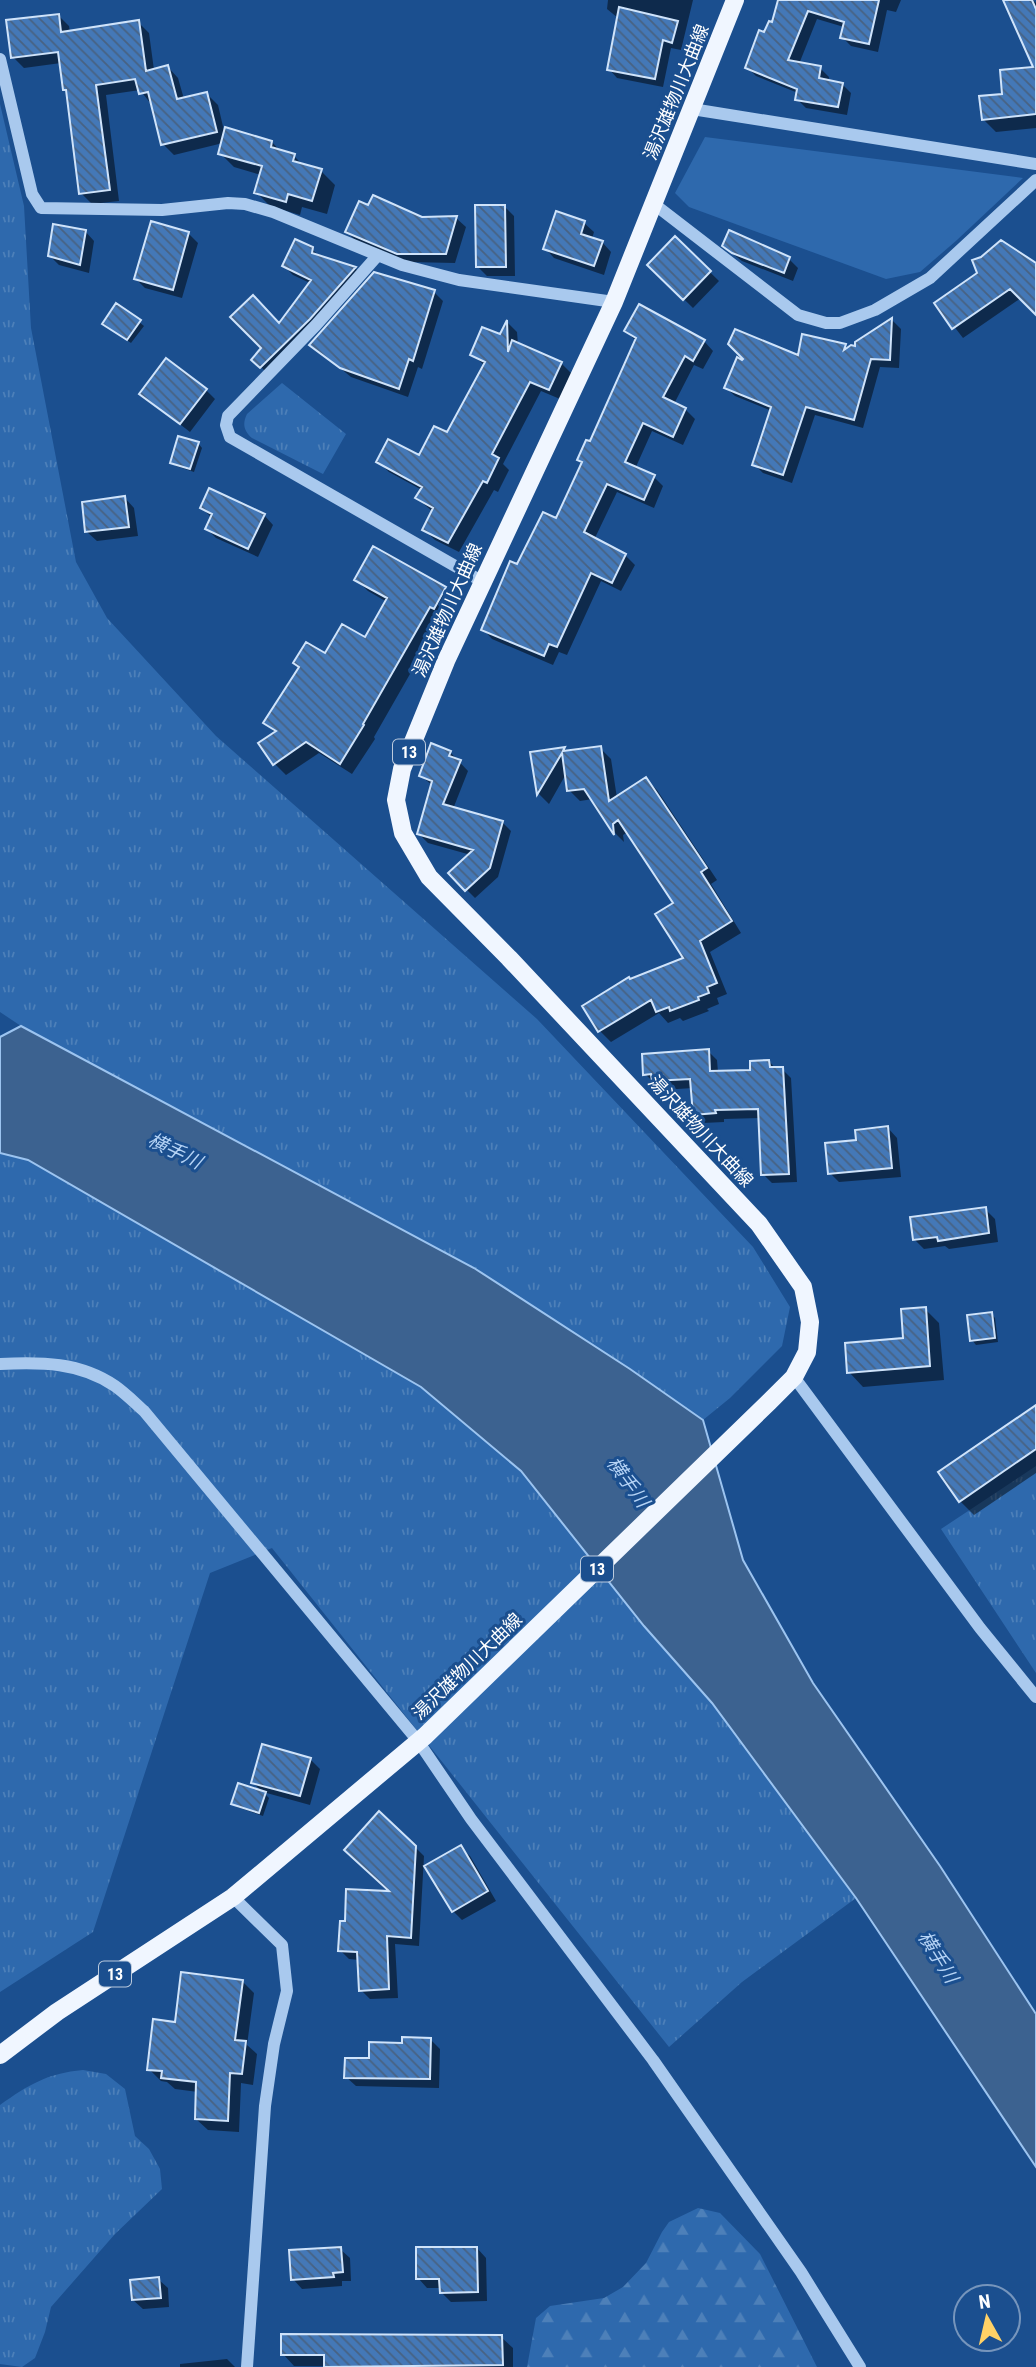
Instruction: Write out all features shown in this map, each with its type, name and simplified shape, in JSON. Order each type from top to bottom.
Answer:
[{"type":"main road","name":"湯沢雄物川大曲線","points":[[0,2055],[57,2012],[233,1897],[422,1739],[794,1377],[807,1352],[810,1322],[803,1287],[759,1224],[519,968],[429,877],[403,833],[396,800],[402,769],[446,661],[614,302],[735,0]]},
{"type":"street","points":[[0,59],[32,194],[41,208],[162,211],[228,202],[245,204],[273,212],[402,265],[459,280],[614,302]]},
{"type":"street","points":[[692,109],[1036,164]]},
{"type":"street","points":[[653,204],[798,315],[826,323],[841,323],[875,310],[930,278],[1036,180]]},
{"type":"street","points":[[377,255],[316,325],[228,416],[226,425],[230,437],[483,582]]},
{"type":"street","points":[[0,1364],[55,1363],[85,1371],[115,1386],[144,1411],[422,1739],[471,1819],[653,2060],[801,2272],[860,2367]]},
{"type":"street","points":[[794,1377],[980,1628],[1036,1697]]},
{"type":"street","points":[[233,1897],[282,1945],[287,1991],[274,2044],[265,2106],[247,2367]]},
{"type":"green space","points":[[0,104],[24,206],[31,328],[76,562],[107,618],[216,736],[537,1019],[753,1247],[790,1307],[782,1346],[730,1398],[703,1420],[630,1369],[474,1268],[21,1026],[0,1012]]},
{"type":"green space","points":[[705,137],[1023,178],[920,272],[886,279],[689,207],[675,193]]},
{"type":"green space","points":[[282,383],[346,434],[323,474],[252,438],[246,430],[244,424],[247,414]]},
{"type":"green space","points":[[0,1153],[28,1160],[421,1387],[521,1471],[644,1626],[712,1703],[856,1898],[742,1982],[669,2047],[272,1548],[210,1573],[93,1932],[0,1992]]},
{"type":"green space","points":[[1036,1466],[1036,1673],[941,1529]]},
{"type":"green space","points":[[83,2070],[106,2074],[125,2089],[135,2136],[149,2149],[160,2169],[162,2189],[115,2234],[51,2307],[35,2358],[22,2367],[0,2364],[0,2105],[39,2081]]},
{"type":"green space","points":[[698,2208],[720,2213],[760,2254],[817,2367],[527,2367],[536,2318],[550,2306],[604,2298],[623,2287],[646,2263],[669,2222]]},
{"type":"water","name":"横手川","points":[[21,1026],[474,1268],[630,1369],[703,1420],[743,1560],[813,1683],[940,1866],[1036,2014],[1036,2167],[856,1898],[712,1703],[644,1626],[521,1471],[421,1387],[28,1160],[0,1153],[0,1037]]},
{"type":"building","points":[[778,0],[879,0],[869,44],[840,38],[844,22],[808,11],[788,60],[821,66],[819,78],[843,83],[838,107],[795,100],[797,89],[745,68],[759,30],[764,32],[769,21],[772,22]]},
{"type":"building","points":[[1003,0],[1032,0],[1036,9],[1036,114],[982,120],[979,96],[1002,94],[1000,70],[1033,67]]},
{"type":"building","points":[[619,7],[678,21],[672,43],[663,40],[655,79],[607,70]]},
{"type":"building","points":[[59,14],[61,32],[139,20],[146,71],[168,65],[177,99],[207,92],[217,132],[161,145],[148,92],[139,94],[135,79],[96,85],[110,190],[79,194],[66,90],[63,90],[58,52],[11,58],[6,20]]},
{"type":"building","points":[[225,127],[272,141],[271,147],[295,154],[293,161],[322,169],[312,201],[288,194],[286,202],[254,193],[262,166],[218,154]]},
{"type":"building","points":[[373,195],[422,217],[457,216],[446,254],[397,254],[345,232],[359,201],[368,205]]},
{"type":"building","points":[[475,205],[505,205],[506,267],[476,267]]},
{"type":"building","points":[[556,211],[585,221],[581,234],[603,241],[594,266],[543,249]]},
{"type":"building","points":[[151,221],[189,232],[173,290],[134,279]]},
{"type":"building","points":[[53,224],[86,230],[80,265],[48,256]]},
{"type":"building","points":[[729,230],[790,257],[784,273],[732,253],[722,246]]},
{"type":"building","points":[[675,236],[711,271],[683,300],[647,265]]},
{"type":"building","points":[[295,239],[313,247],[312,253],[356,267],[310,319],[260,368],[251,360],[261,348],[230,317],[253,295],[279,323],[311,280],[282,266]]},
{"type":"building","points":[[1001,240],[1036,263],[1036,315],[1010,289],[952,329],[934,303],[977,273],[972,260],[981,257]]},
{"type":"building","points":[[374,272],[435,290],[413,361],[409,359],[399,389],[340,368],[309,345]]},
{"type":"building","points":[[116,303],[141,320],[127,340],[102,324]]},
{"type":"building","points":[[639,304],[705,340],[693,361],[685,356],[663,397],[686,408],[673,437],[643,423],[625,462],[655,475],[644,500],[607,484],[584,532],[626,554],[612,583],[591,573],[557,647],[549,644],[544,656],[481,630],[510,561],[517,564],[543,512],[556,518],[582,462],[577,460],[586,440],[590,441],[636,338],[624,331]]},
{"type":"building","points":[[892,318],[890,360],[871,359],[854,420],[806,407],[783,475],[752,465],[771,407],[724,388],[737,357],[743,359],[728,344],[735,329],[798,355],[802,334],[846,344],[844,350],[851,345],[855,346],[855,342]]},
{"type":"building","points":[[507,320],[508,352],[512,340],[562,362],[549,390],[530,382],[492,454],[499,458],[487,483],[483,481],[448,543],[422,530],[433,508],[415,498],[422,487],[376,462],[388,439],[419,455],[434,426],[447,432],[485,362],[470,355],[482,327],[500,334]]},
{"type":"building","points":[[166,358],[207,389],[180,424],[139,394]]},
{"type":"building","points":[[178,436],[199,442],[190,469],[170,463]]},
{"type":"building","points":[[209,488],[265,514],[248,549],[205,529],[212,514],[200,508]]},
{"type":"building","points":[[125,496],[129,527],[85,532],[82,502]]},
{"type":"building","points":[[373,546],[446,587],[434,609],[430,607],[340,764],[306,742],[273,765],[258,743],[276,731],[263,723],[299,667],[293,663],[306,642],[325,653],[342,624],[365,637],[387,598],[354,580]]},
{"type":"building","points":[[431,743],[451,751],[449,756],[461,760],[443,804],[503,821],[490,868],[465,891],[448,873],[473,850],[417,834],[432,781],[419,776]]},
{"type":"building","points":[[601,746],[609,801],[646,777],[707,868],[701,872],[732,921],[700,941],[717,983],[707,987],[709,993],[698,997],[699,1000],[670,1011],[669,1007],[656,1012],[651,1000],[598,1032],[582,1006],[629,977],[630,979],[683,958],[655,914],[673,903],[618,820],[613,824],[614,835],[584,789],[567,791],[562,753],[537,795],[530,752]]},
{"type":"building","points":[[709,1049],[710,1071],[750,1070],[750,1061],[769,1060],[770,1067],[783,1067],[789,1174],[761,1175],[758,1109],[715,1110],[716,1113],[693,1115],[690,1079],[652,1081],[651,1074],[643,1075],[642,1054]]},
{"type":"building","points":[[888,1126],[892,1168],[828,1174],[825,1143],[856,1140],[855,1130]]},
{"type":"building","points":[[986,1207],[989,1233],[938,1241],[937,1237],[913,1240],[910,1217]]},
{"type":"building","points":[[926,1307],[930,1366],[847,1373],[845,1343],[903,1338],[901,1309]]},
{"type":"building","points":[[992,1312],[995,1338],[970,1341],[967,1315]]},
{"type":"building","points":[[1036,1405],[1036,1449],[959,1502],[938,1472]]},
{"type":"building","points":[[262,1744],[311,1758],[300,1796],[251,1783]]},
{"type":"building","points":[[238,1783],[266,1792],[259,1813],[231,1804]]},
{"type":"building","points":[[379,1811],[416,1846],[411,1938],[387,1936],[389,1989],[359,1991],[357,1952],[338,1951],[340,1921],[345,1921],[346,1889],[389,1891],[344,1850]]},
{"type":"building","points":[[461,1845],[488,1891],[452,1912],[424,1866]]},
{"type":"building","points":[[181,1972],[243,1980],[235,2040],[246,2041],[242,2074],[230,2073],[228,2121],[195,2119],[196,2082],[161,2078],[162,2071],[147,2070],[153,2019],[175,2022]]},
{"type":"building","points":[[402,2037],[431,2038],[430,2079],[344,2078],[345,2058],[369,2058],[369,2042],[402,2043]]},
{"type":"building","points":[[341,2247],[343,2272],[333,2273],[334,2277],[291,2280],[289,2250]]},
{"type":"building","points":[[416,2247],[477,2247],[478,2292],[440,2293],[439,2279],[416,2279]]},
{"type":"building","points":[[159,2277],[161,2298],[132,2300],[130,2280]]},
{"type":"building","points":[[281,2334],[502,2335],[503,2365],[324,2367],[324,2355],[281,2355]]}]
